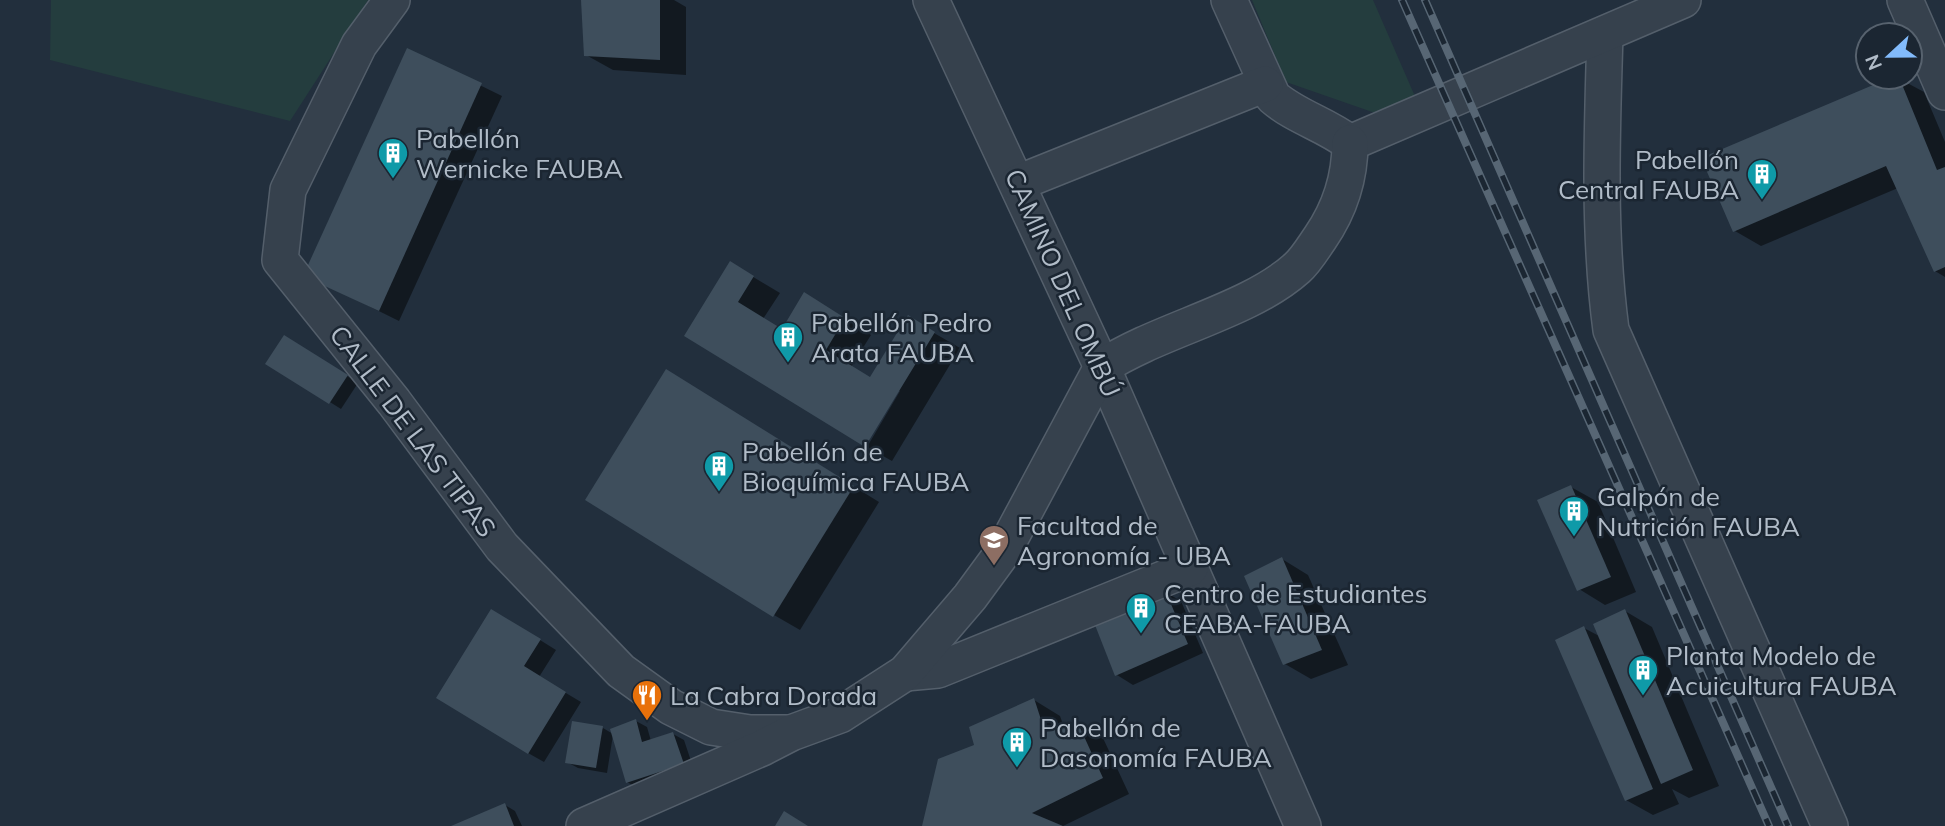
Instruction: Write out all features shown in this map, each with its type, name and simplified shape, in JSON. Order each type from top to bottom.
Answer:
[{"type":"lane","name":"CALLE DE LAS TIPAS","points":[[392,0],[359,44],[288,190],[280,260],[394,402],[502,547],[621,671],[671,707],[711,727],[750,733],[791,733]]},
{"type":"lane","name":"CAMINO DEL OMBÚ","points":[[931,0],[1102,367],[1303,826]]},
{"type":"lane","points":[[1229,0],[1265,84],[1284,107],[1329,126],[1350,143]]},
{"type":"lane","points":[[1350,143],[1683,0]]},
{"type":"lane","points":[[1905,0],[1945,92]]},
{"type":"lane","points":[[1605,34],[1602,119],[1605,282],[1611,330],[1830,826]]},
{"type":"lane","points":[[1018,183],[1265,84]]},
{"type":"lane","points":[[584,826],[791,733],[840,715],[905,673],[970,597],[1003,552],[1102,367],[1124,352],[1262,291],[1300,266],[1332,220],[1347,180],[1350,143]]},
{"type":"lane","points":[[905,673],[938,670],[1190,568]]},
{"type":"green space","points":[[51,0],[368,0],[290,121],[50,60]]},
{"type":"green space","points":[[1252,0],[1373,0],[1417,101],[1378,114],[1286,82]]},
{"type":"building","points":[[581,0],[660,0],[660,60],[584,56]]},
{"type":"building","name":"Pabellón Wernicke FAUBA","points":[[407,48],[482,83],[379,311],[303,276]]},
{"type":"building","name":"Pabellón Central FAUBA","points":[[1859,91],[1905,91],[1937,170],[1945,167],[1945,267],[1934,272],[1886,166],[1733,232],[1701,158]]},
{"type":"building","name":"Pabellón Pedro Arata FAUBA","points":[[730,261],[754,276],[738,302],[782,329],[804,292],[845,318],[826,350],[870,377],[908,315],[935,332],[865,447],[684,336]]},
{"type":"building","points":[[284,335],[348,375],[329,404],[265,364]]},
{"type":"building","name":"Pabellón de Bioquímica FAUBA","points":[[666,369],[854,486],[773,617],[585,500]]},
{"type":"building","name":"Galpón de Nutrición FAUBA","points":[[1571,485],[1611,577],[1577,591],[1537,500]]},
{"type":"building","points":[[1282,557],[1322,650],[1283,665],[1244,576]]},
{"type":"building","name":"Centro de Estudiantes CEABA-FAUBA","points":[[1165,590],[1188,644],[1115,676],[1095,625]]},
{"type":"building","points":[[491,609],[541,639],[524,666],[566,692],[528,754],[436,698]]},
{"type":"building","name":"Planta Modelo de Acuicultura FAUBA","points":[[1625,609],[1693,770],[1661,784],[1593,624]]},
{"type":"building","points":[[1584,626],[1653,789],[1625,801],[1555,640]]},
{"type":"building","name":"Pabellón de Dasonomía FAUBA","points":[[1034,698],[1045,732],[1077,721],[1103,778],[1032,813],[1063,826],[922,826],[938,759],[974,745],[969,727]]},
{"type":"building","points":[[636,719],[642,742],[673,732],[684,764],[626,783],[610,729]]},
{"type":"building","points":[[572,721],[603,726],[596,768],[565,763]]},
{"type":"building","points":[[505,803],[514,826],[451,826]]},
{"type":"building","points":[[784,811],[808,826],[775,826]]},
{"type":"railway","points":[[1402,0],[1769,826]]},
{"type":"railway","points":[[1425,0],[1788,826]]},
{"type":"place","name":"Pabellón Wernicke FAUBA","points":[[393,180]]},
{"type":"place","name":"Pabellón Central FAUBA","points":[[1762,201]]},
{"type":"place","name":"Pabellón Pedro Arata FAUBA","points":[[788,364]]},
{"type":"place","name":"Pabellón de Bioquímica FAUBA","points":[[719,493]]},
{"type":"place","name":"Galpón de Nutrición FAUBA","points":[[1574,538]]},
{"type":"place","name":"Facultad de Agronomía - UBA","points":[[994,567]]},
{"type":"place","name":"Centro de Estudiantes CEABA-FAUBA","points":[[1141,635]]},
{"type":"place","name":"Planta Modelo de Acuicultura FAUBA","points":[[1643,697]]},
{"type":"place","name":"La Cabra Dorada","points":[[647,722]]},
{"type":"place","name":"Pabellón de Dasonomía FAUBA","points":[[1017,769]]}]
